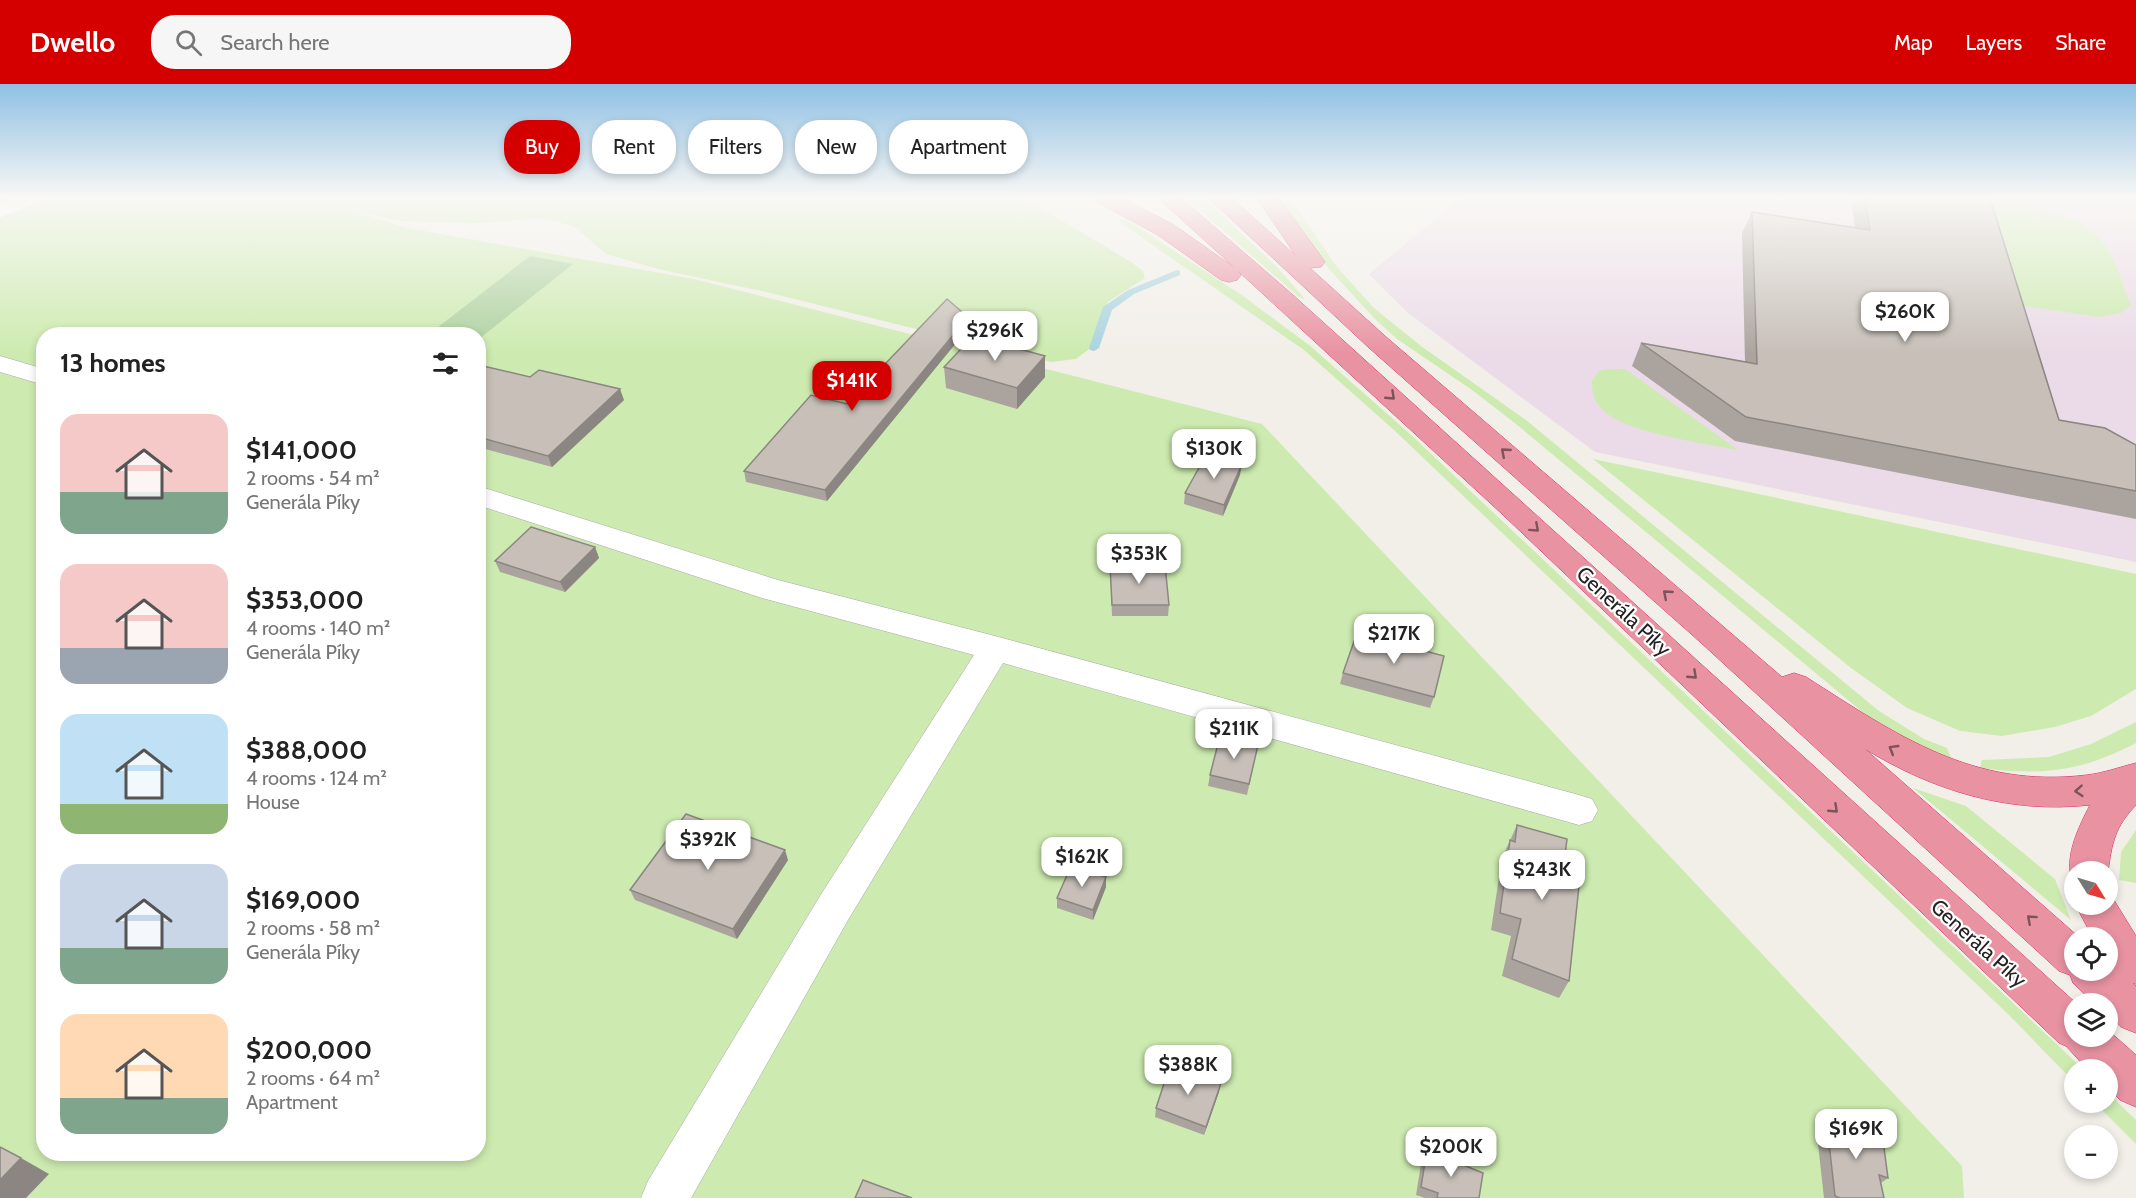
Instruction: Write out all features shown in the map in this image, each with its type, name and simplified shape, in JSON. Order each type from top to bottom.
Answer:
[{"type":"highway","points":[[1199,250],[1362,348]]},
{"type":"highway","name":"Generála Píky","points":[[1237,250],[1362,348],[1711,633],[2064,949]]},
{"type":"highway","name":"Generála Píky","points":[[1269,250],[1362,348],[1628,613],[1890,862],[2064,1020]]},
{"type":"highway","points":[[1301,250],[1362,348]]},
{"type":"highway","points":[[1711,633],[1896,751],[1938,772],[1972,784],[2023,792],[2085,791],[2136,779]]},
{"type":"highway","points":[[2090,861],[2093,843],[2105,812],[2136,779]]},
{"type":"highway","points":[[2101,915],[2122,950],[2136,965]]},
{"type":"highway","points":[[2100,981],[2136,1013]]},
{"type":"highway","points":[[2095,1047],[2136,1085]]},
{"type":"street","points":[[0,364],[36,375]]},
{"type":"street","points":[[486,498],[772,590],[995,648],[1579,810]]},
{"type":"street","points":[[665,1198],[834,908],[995,648]]},
{"type":"shaded area","points":[[1398,250],[2136,250],[2136,562],[1595,452],[1408,313],[1369,274]]},
{"type":"green space","points":[[0,250],[531,250],[694,279],[1262,424],[1962,1166],[1964,1198],[0,1198]]},
{"type":"green space","points":[[601,250],[1111,250],[1143,271],[1145,278],[1108,302],[1101,316],[1096,344],[1076,359],[1051,362],[766,292],[662,270],[606,254]]},
{"type":"green space","points":[[1160,250],[1173,250],[1243,296],[1309,345],[1409,433],[2072,1059],[2064,1059],[2064,1072],[2010,1016],[1395,431],[1304,350]]},
{"type":"green space","points":[[1245,250],[1259,250],[1305,299],[1299,297]]},
{"type":"green space","points":[[1316,250],[1325,250],[1337,267],[1374,308],[1421,346],[1526,420],[1879,711],[1924,739],[1947,748],[1952,760],[1914,744],[1872,720],[1516,424],[1472,390],[1397,339],[1375,319],[1329,269]]},
{"type":"green space","points":[[1993,250],[2107,250],[2131,305],[2121,313],[2099,317],[2011,304]]},
{"type":"green space","points":[[530,256],[573,264],[486,333],[486,327],[438,327]]},
{"type":"green space","points":[[1625,369],[1738,450],[1664,436],[1626,424],[1611,416],[1596,401],[1592,381],[1599,371]]},
{"type":"green space","points":[[1593,459],[2136,574],[2136,689],[2091,716],[2055,727],[2002,736],[1960,731],[1907,708],[1851,668]]},
{"type":"green space","points":[[2136,722],[2136,743],[2116,753],[2078,766],[2023,772],[1980,768],[1982,760],[2049,757],[2091,744]]},
{"type":"green space","points":[[1913,788],[1966,806],[2055,879],[2064,902],[2064,914]]},
{"type":"green space","points":[[2136,830],[2136,883],[2119,880],[2121,852]]},
{"type":"green space","points":[[2118,1103],[2136,1120],[2136,1144],[2118,1125],[2105,1113],[2118,1113]]},
{"type":"building","points":[[1753,250],[2006,250],[2059,420],[2105,428],[2136,445],[2136,491],[1746,417],[1641,343],[1757,364]]},
{"type":"building","points":[[947,299],[968,317],[825,490],[744,471],[811,395],[847,404]]},
{"type":"building","points":[[973,336],[1045,356],[1017,388],[944,367]]},
{"type":"building","points":[[486,367],[530,377],[539,370],[620,389],[548,456],[486,439]]},
{"type":"building","points":[[1206,455],[1242,464],[1224,505],[1185,493]]},
{"type":"building","points":[[531,527],[595,547],[560,582],[495,561]]},
{"type":"building","points":[[1110,565],[1165,565],[1169,605],[1112,605]]},
{"type":"building","points":[[1357,633],[1444,656],[1434,697],[1343,673]]},
{"type":"building","points":[[1220,736],[1258,745],[1249,784],[1210,775]]},
{"type":"building","points":[[686,814],[785,850],[733,929],[630,890]]},
{"type":"building","points":[[1517,825],[1567,839],[1564,863],[1581,867],[1569,981],[1512,959],[1521,919],[1500,913],[1510,840],[1515,842]]},
{"type":"building","points":[[1071,866],[1106,877],[1093,910],[1057,898]]},
{"type":"building","points":[[1170,1065],[1221,1083],[1206,1127],[1156,1108]]},
{"type":"building","points":[[1826,1117],[1882,1133],[1888,1178],[1879,1175],[1884,1198],[1835,1196]]},
{"type":"building","points":[[0,1147],[21,1158],[0,1180]]},
{"type":"building","points":[[1427,1150],[1483,1173],[1479,1198],[1437,1198],[1438,1193],[1421,1187]]},
{"type":"building","points":[[863,1180],[912,1198],[855,1198]]},
{"type":"waterway","points":[[1094,348],[1107,309],[1131,292],[1177,273]]}]
